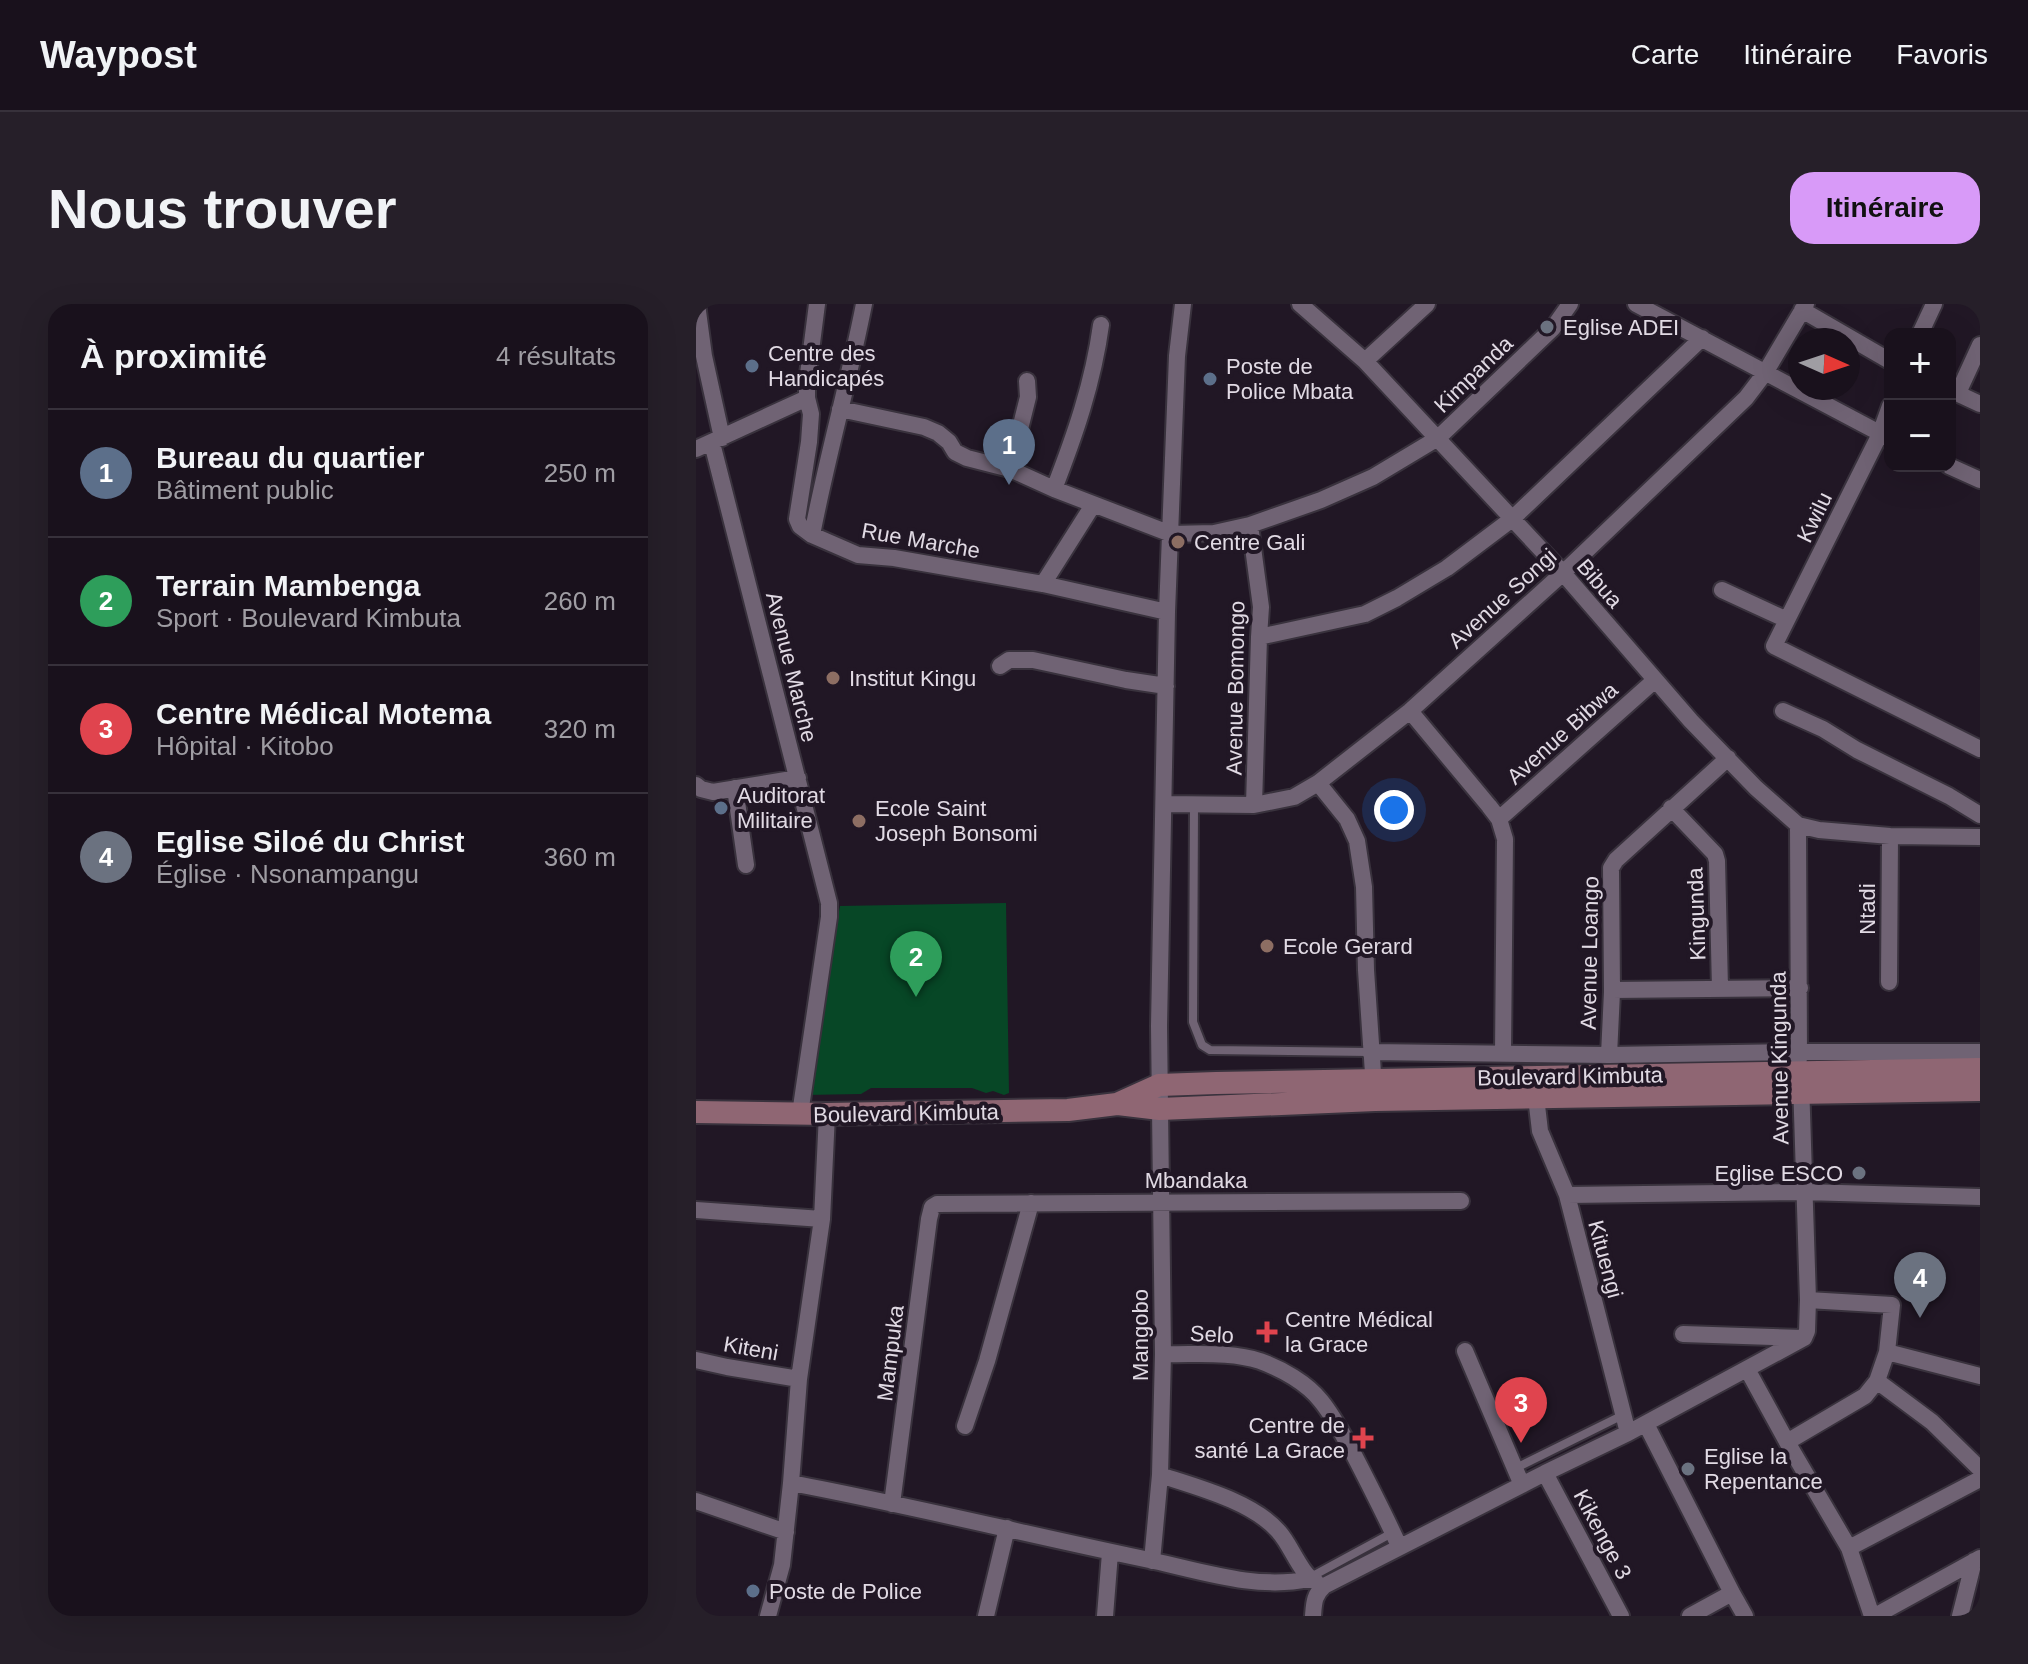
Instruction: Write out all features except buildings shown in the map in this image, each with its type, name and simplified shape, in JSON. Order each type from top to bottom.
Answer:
[{"type":"street","name":"Avenue Marche","points":[[697,304],[710,443],[829,903],[800,1114]]},
{"type":"street","points":[[817,304],[807,398],[811,414],[809,442],[797,519],[800,526],[812,535],[864,304]]},
{"type":"street","name":"Mangobo","points":[[1152,1561],[1160,1475],[1163,1354],[1159,1085],[1167,612],[1177,356],[1183,304]]},
{"type":"street","name":"Bibua","points":[[1300,304],[1365,361],[1563,573],[1655,680],[1778,809],[1798,825]]},
{"type":"street","points":[[1365,361],[1415,310],[1427,304]]},
{"type":"street","name":"Kimpanda","points":[[1171,534],[1214,533],[1250,525],[1321,500],[1373,477],[1438,438],[1553,328],[1570,304]]},
{"type":"street","points":[[1636,304],[1884,435]]},
{"type":"street","points":[[1923,328],[1934,304]]},
{"type":"street","points":[[1765,373],[1804,307],[1884,357]]},
{"type":"street","points":[[1054,489],[1091,384],[1101,325]]},
{"type":"street","points":[[1259,637],[1365,614],[1447,568],[1512,519],[1702,338]]},
{"type":"street","points":[[1956,388],[1980,345]]},
{"type":"street","name":"Avenue Songi","points":[[1164,804],[1254,805],[1294,797],[1318,783],[1410,711],[1563,573],[1746,398],[1765,373]]},
{"type":"street","points":[[1010,469],[1028,397],[1027,381]]},
{"type":"street","points":[[1956,393],[1980,404]]},
{"type":"street","points":[[710,443],[807,398]]},
{"type":"street","points":[[840,409],[924,427],[938,433],[955,452],[967,458],[1010,469],[1171,534]]},
{"type":"street","name":"Kwilu","points":[[1884,438],[1774,646],[1980,749]]},
{"type":"street","points":[[1956,469],[1980,480]]},
{"type":"street","points":[[1043,584],[1093,505]]},
{"type":"street","name":"Avenue Bomongo","points":[[1250,525],[1261,607],[1254,805]]},
{"type":"street","name":"Rue Marche","points":[[812,535],[858,555],[894,558],[1043,584],[1167,612]]},
{"type":"street","points":[[1722,590],[1787,620]]},
{"type":"street","points":[[1000,666],[1009,660],[1033,660],[1166,686]]},
{"type":"street","name":"Avenue Bibwa","points":[[1499,819],[1655,680]]},
{"type":"street","points":[[1410,711],[1499,819],[1505,839],[1503,1053]]},
{"type":"street","points":[[1783,711],[1823,729],[1980,815]]},
{"type":"street","name":"Avenue Loango","points":[[1609,1055],[1611,868],[1671,808],[1728,758]]},
{"type":"street","points":[[696,785],[713,792],[798,778]]},
{"type":"street","points":[[1318,783],[1347,819],[1357,841],[1364,887],[1374,1089]]},
{"type":"street","points":[[735,788],[746,865]]},
{"type":"street","name":"Kingunda","points":[[1671,808],[1715,854],[1717,861],[1720,989]]},
{"type":"street","points":[[1798,825],[1819,830],[1890,836],[1980,837]]},
{"type":"street","name":"Avenue Kingunda","points":[[1798,825],[1800,1072],[1808,1300],[1804,1338]]},
{"type":"street","name":"Ntadi","points":[[1889,982],[1890,836]]},
{"type":"street","name":"Kingunda","points":[[1612,990],[1800,988]]},
{"type":"street","points":[[1370,1052],[1609,1055],[1800,1072],[1980,1052]]},
{"type":"street","name":"Boulevard Kimbuta","points":[[696,1112],[827,1114],[1068,1110],[1117,1104],[1160,1109],[1374,1089],[1800,1072],[1980,1069]]},
{"type":"street","name":"Boulevard Kimbuta","points":[[1159,1085],[1374,1089],[1536,1097],[1800,1072],[1980,1090]]},
{"type":"street","points":[[1117,1104],[1159,1085]]},
{"type":"street","name":"Kituengi","points":[[1536,1097],[1540,1131],[1567,1195],[1628,1433]]},
{"type":"street","points":[[768,1616],[782,1565],[786,1532],[799,1379],[822,1219],[827,1114]]},
{"type":"street","points":[[1567,1195],[1804,1192],[1980,1197]]},
{"type":"street","name":"Mbandaka","points":[[932,1207],[937,1204],[1461,1201]]},
{"type":"street","points":[[965,1426],[987,1361],[1031,1203]]},
{"type":"street","name":"Mampuka","points":[[892,1504],[932,1207]]},
{"type":"street","points":[[696,1210],[822,1219]]},
{"type":"street","points":[[1787,1442],[1865,1396],[1877,1381],[1887,1352],[1892,1305],[1808,1300]]},
{"type":"street","points":[[1683,1334],[1804,1338]]},
{"type":"street","points":[[791,1483],[1207,1573],[1265,1582],[1317,1582],[1396,1539],[1522,1485],[1646,1424],[1804,1338]]},
{"type":"street","points":[[1465,1351],[1522,1485]]},
{"type":"street","points":[[1887,1352],[1980,1376]]},
{"type":"street","name":"Selo","points":[[1163,1354],[1235,1356],[1261,1361],[1303,1384],[1320,1399],[1337,1424],[1396,1539]]},
{"type":"street","name":"Kiteni","points":[[696,1360],[799,1379]]},
{"type":"street","points":[[1747,1369],[1849,1548],[1874,1616],[1977,1559]]},
{"type":"street","points":[[1877,1381],[1932,1422],[1980,1469]]},
{"type":"street","points":[[1646,1424],[1745,1616]]},
{"type":"street","name":"Kikenge 3","points":[[1545,1473],[1621,1616]]},
{"type":"street","points":[[1160,1475],[1209,1491],[1261,1515],[1278,1530],[1317,1582],[1313,1616]]},
{"type":"street","points":[[1849,1548],[1980,1479]]},
{"type":"street","points":[[696,1501],[786,1532]]},
{"type":"street","points":[[986,1616],[1007,1528]]},
{"type":"street","points":[[1105,1616],[1110,1553]]},
{"type":"street","points":[[1960,1616],[1977,1559]]},
{"type":"street","points":[[1690,1616],[1732,1593]]},
{"type":"lane","points":[[1194,805],[1193,1022],[1202,1045],[1210,1050],[1370,1052]]},
{"type":"lane","points":[[1516,1468],[1624,1415]]},
{"type":"green space","points":[[1006,903],[1009,1093],[986,1093],[972,1088],[871,1088],[861,1094],[805,1095],[840,906]]},
{"type":"place","name":"Eglise ADEI","points":[[1547,327]]},
{"type":"place","name":"Centre des Handicapés","points":[[752,366]]},
{"type":"place","name":"Poste de Police Mbata","points":[[1210,379]]},
{"type":"place","name":"Bureau du quartier","points":[[1009,485]]},
{"type":"place","name":"Centre Gali","points":[[1178,542]]},
{"type":"place","name":"Institut Kingu","points":[[833,678]]},
{"type":"place","name":"Auditorat Militaire","points":[[721,808]]},
{"type":"place","name":"Ecole Saint Joseph Bonsomi","points":[[859,821]]},
{"type":"place","name":"Ecole Gerard","points":[[1267,946]]},
{"type":"place","name":"Terrain Mambenga","points":[[916,997]]},
{"type":"place","name":"Eglise ESCO","points":[[1859,1173]]},
{"type":"place","name":"Eglise Siloé du Christ","points":[[1920,1318]]},
{"type":"place","name":"Centre Médical la Grace","points":[[1267,1332]]},
{"type":"place","name":"Centre de santé La Grace","points":[[1363,1438]]},
{"type":"place","name":"Centre Médical Motema","points":[[1521,1443]]},
{"type":"place","name":"Eglise la Repentance","points":[[1688,1469]]},
{"type":"place","name":"Poste de Police","points":[[753,1591]]}]
